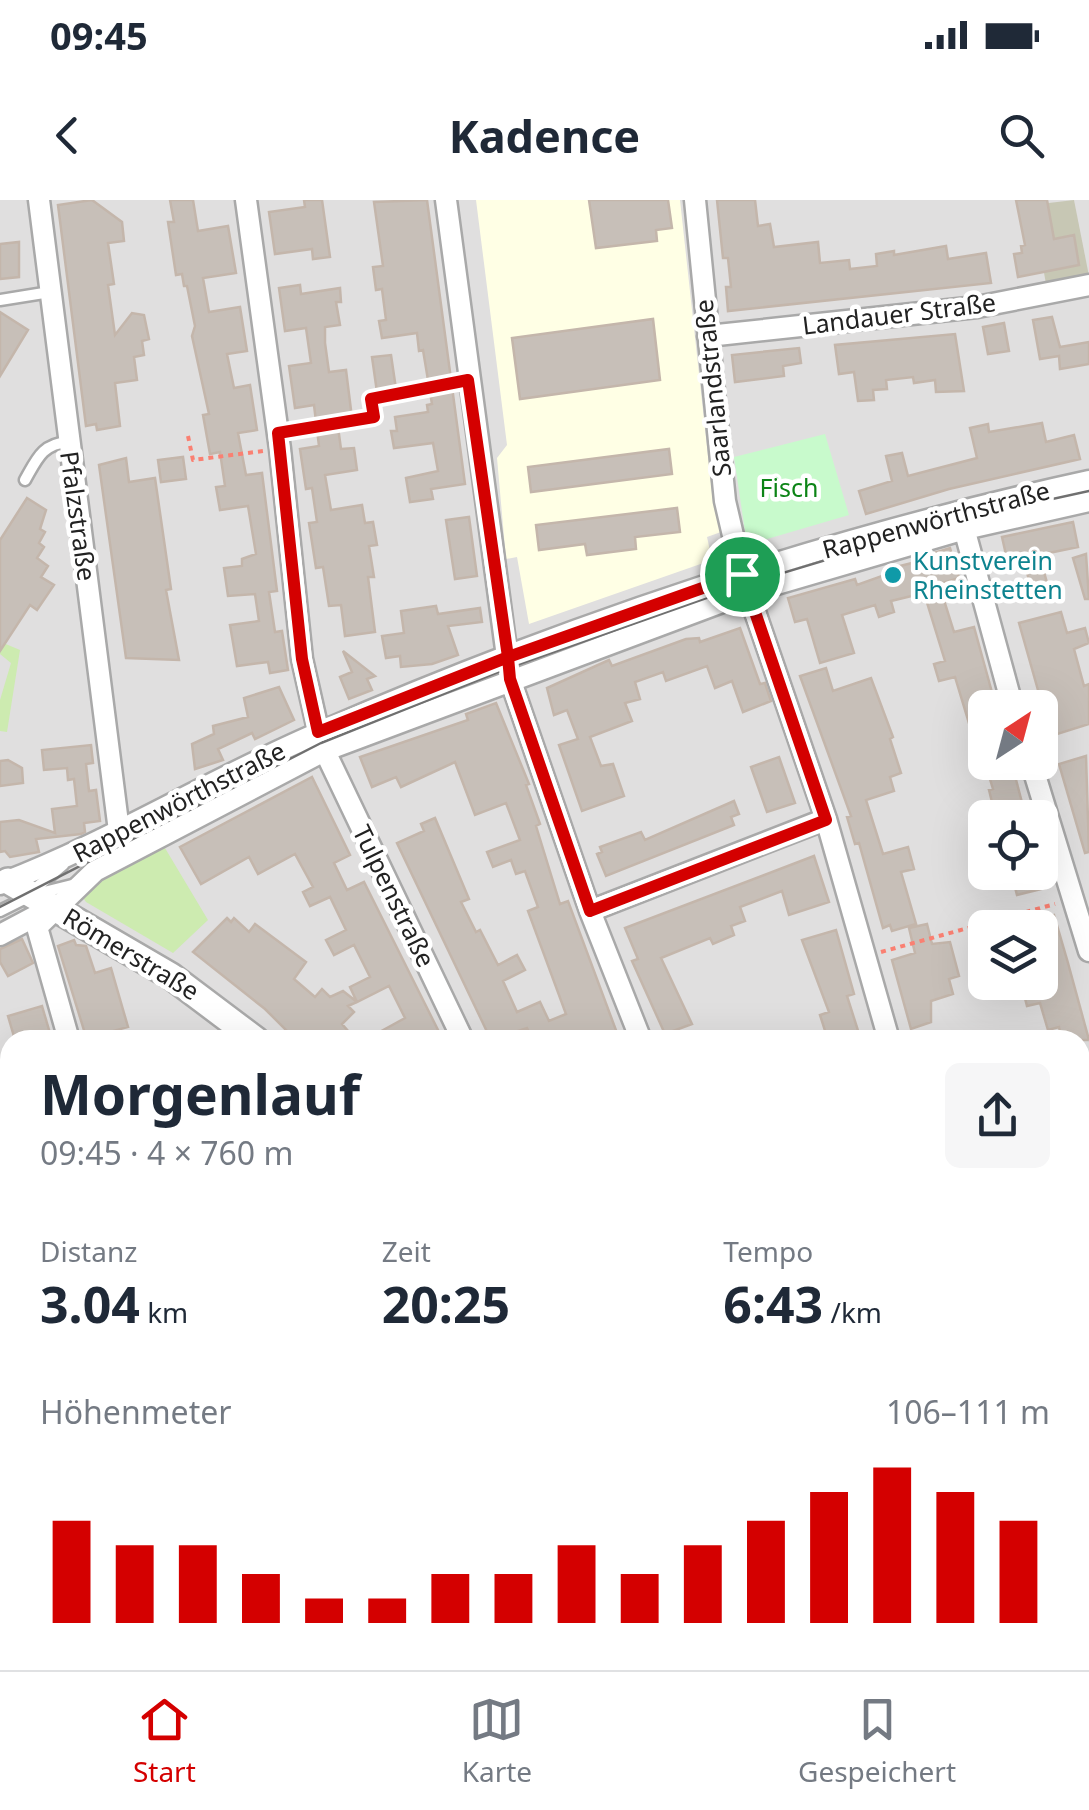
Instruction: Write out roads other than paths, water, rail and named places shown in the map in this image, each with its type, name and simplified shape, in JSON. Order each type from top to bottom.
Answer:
[{"type":"street","name":"Pfalzstraße","points":[[39,200],[119,832]]},
{"type":"street","name":"Tulpenstraße","points":[[246,200],[279,441],[302,659],[321,742],[459,1030]]},
{"type":"street","points":[[446,200],[510,679],[590,911],[637,1030]]},
{"type":"street","name":"Saarlandstraße","points":[[694,200],[725,501],[746,583],[868,956],[886,1030]]},
{"type":"street","name":"Landauer Straße","points":[[708,336],[976,307],[1089,285]]},
{"type":"street","name":"Rappenwörthstraße","points":[[21,891],[119,832],[508,657],[1089,481]]},
{"type":"street","name":"Rappenwörthstraße","points":[[962,519],[1089,501]]},
{"type":"street","points":[[962,519],[1008,690]]},
{"type":"street","name":"Rappenwörthstraße","points":[[21,891],[77,884],[321,742],[510,679],[746,583]]},
{"type":"street","points":[[1037,780],[1089,950]]},
{"type":"street","points":[[590,911],[826,820]]},
{"type":"street","points":[[0,935],[21,891]]},
{"type":"street","points":[[21,891],[37,927],[66,1030]]},
{"type":"street","name":"Römerstraße","points":[[21,891],[171,976],[243,1030]]},
{"type":"lane","points":[[0,300],[50,292]]},
{"type":"lane","points":[[24,480],[43,450],[52,443],[68,442]]},
{"type":"lane","points":[[0,912],[21,891]]},
{"type":"tram line","points":[[0,907],[321,743],[508,668],[746,584],[962,519],[1089,491]]},
{"type":"place","name":"Kunstverein Rheinstetten","points":[[893,575]]},
{"type":"park label","name":"Fisch","points":[[789,488]]}]
